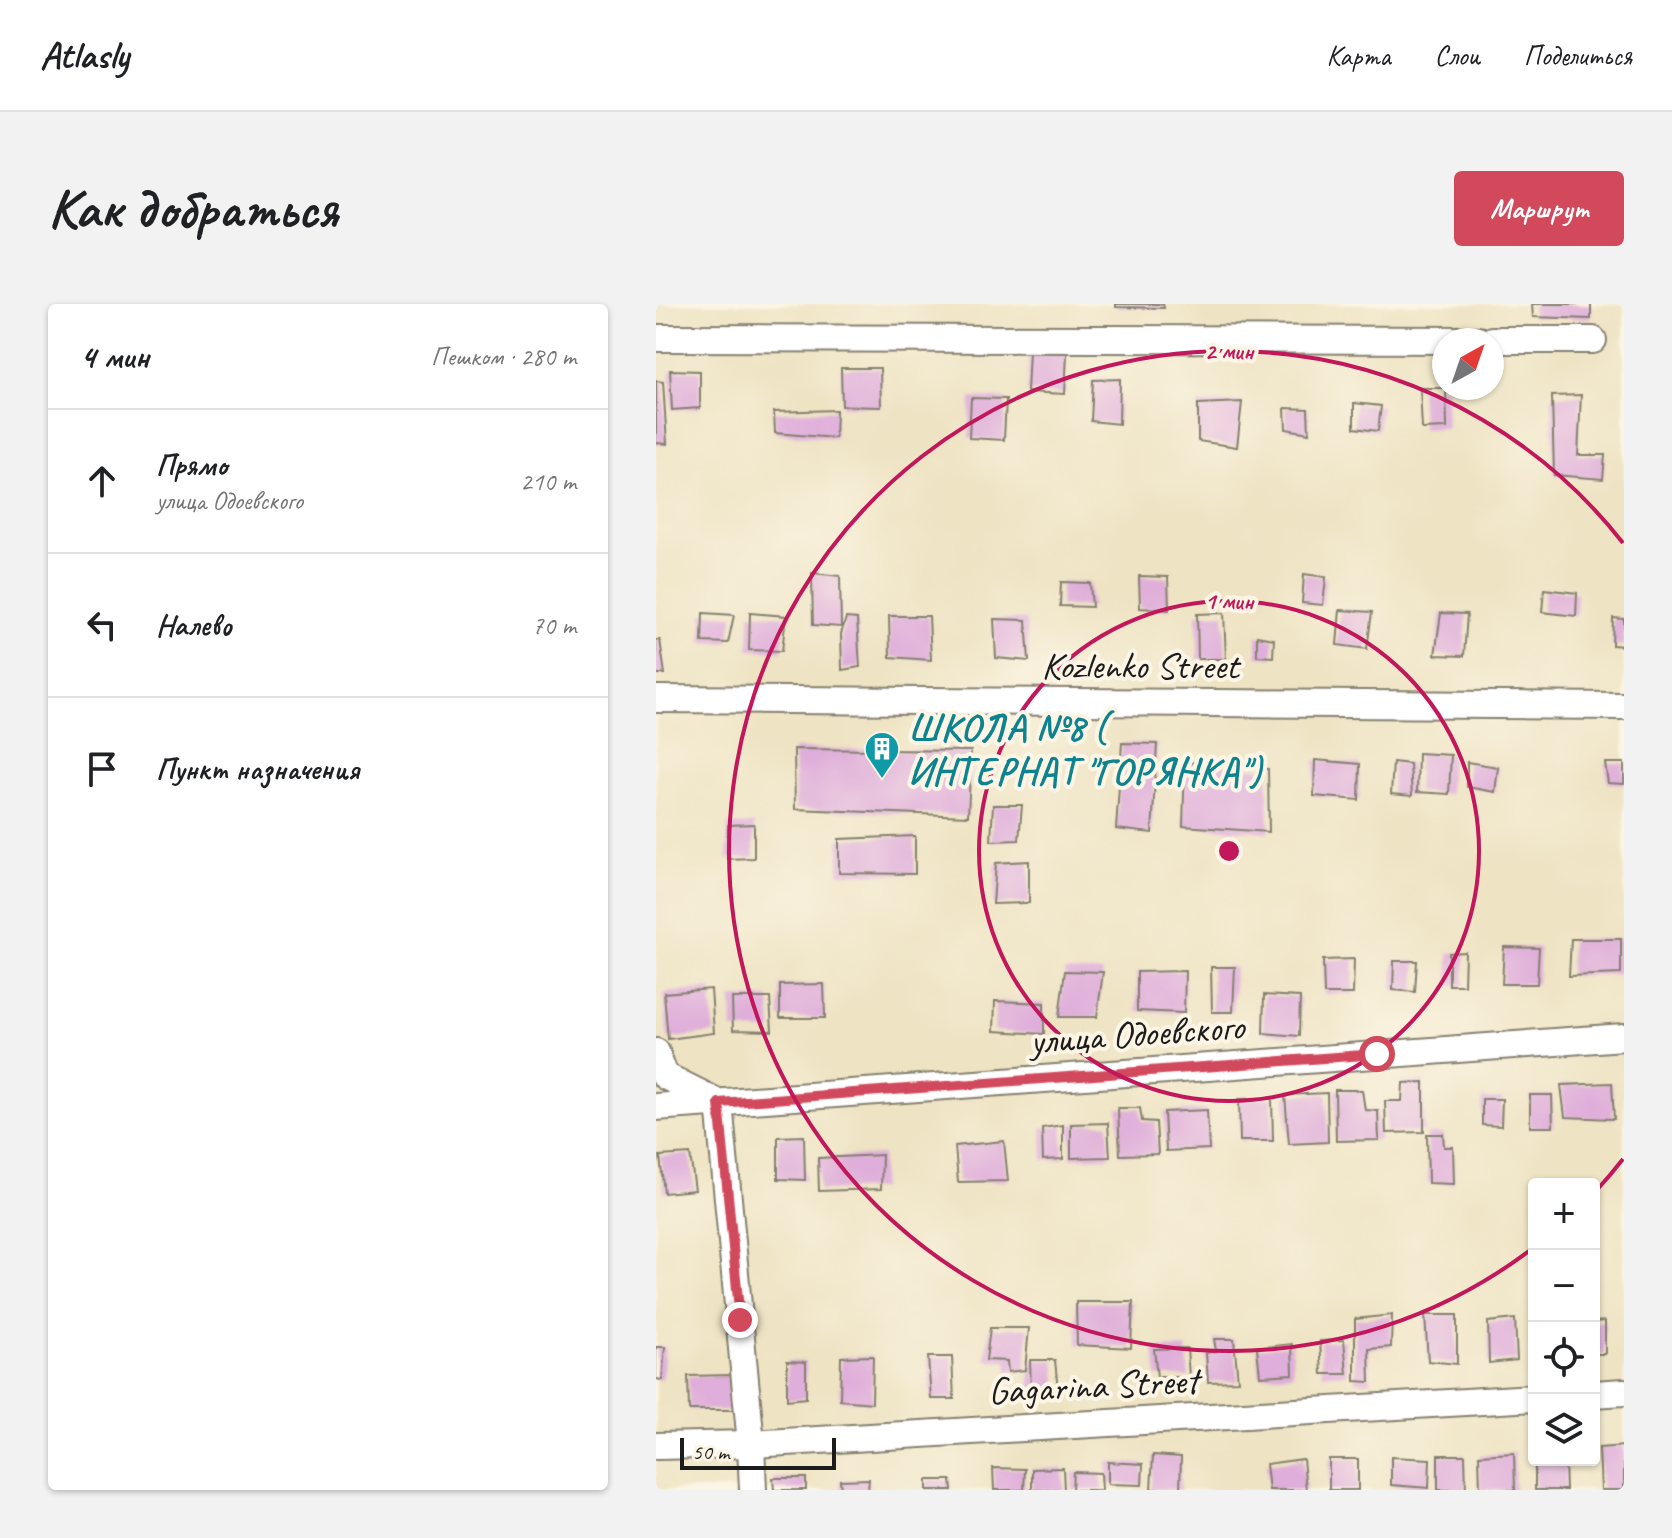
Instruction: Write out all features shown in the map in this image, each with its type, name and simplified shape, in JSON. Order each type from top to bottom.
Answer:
[{"type":"street","points":[[656,338],[1432,340]]},
{"type":"street","points":[[1504,340],[1593,340]]},
{"type":"street","name":"Kozlenko Street","points":[[656,699],[1624,706]]},
{"type":"street","name":"улица Одоевского","points":[[656,1107],[1624,1037]]},
{"type":"street","points":[[656,1052],[665,1076],[719,1103],[753,1490]]},
{"type":"street","points":[[1600,1394],[1624,1392]]},
{"type":"street","name":"Gagarina Street","points":[[656,1446],[751,1444],[1528,1398]]},
{"type":"building","points":[[1116,304],[1163,304],[1164,308],[1116,307]]},
{"type":"building","points":[[1532,304],[1591,304],[1591,319],[1533,317]]},
{"type":"building","points":[[1029,351],[1067,353],[1065,394],[1027,392]]},
{"type":"building","points":[[841,368],[880,368],[881,407],[842,406]]},
{"type":"building","points":[[670,370],[700,371],[700,408],[672,410]]},
{"type":"building","points":[[1120,379],[1119,424],[1091,421],[1093,380]]},
{"type":"building","points":[[656,381],[663,382],[667,444],[656,443]]},
{"type":"building","points":[[1420,388],[1432,388],[1432,400],[1446,400],[1447,428],[1422,429]]},
{"type":"building","points":[[1581,395],[1578,455],[1605,455],[1603,479],[1554,475],[1552,396]]},
{"type":"building","points":[[971,398],[1006,399],[1004,440],[969,438]]},
{"type":"building","points":[[1242,402],[1237,447],[1198,441],[1198,404]]},
{"type":"building","points":[[1354,403],[1381,406],[1378,431],[1354,428]]},
{"type":"building","points":[[1285,408],[1308,409],[1309,433],[1286,429]]},
{"type":"building","points":[[836,410],[835,438],[775,433],[774,412]]},
{"type":"building","points":[[812,573],[840,576],[841,627],[813,625]]},
{"type":"building","points":[[1304,574],[1326,577],[1323,605],[1302,603]]},
{"type":"building","points":[[1139,576],[1168,577],[1169,610],[1140,608]]},
{"type":"building","points":[[1061,582],[1090,583],[1092,607],[1060,606]]},
{"type":"building","points":[[1544,589],[1577,593],[1576,616],[1542,612]]},
{"type":"building","points":[[1340,610],[1372,612],[1367,649],[1337,645]]},
{"type":"building","points":[[703,613],[734,615],[728,643],[702,642]]},
{"type":"building","points":[[750,613],[786,616],[782,651],[749,650]]},
{"type":"building","points":[[1224,613],[1226,659],[1198,659],[1197,614]]},
{"type":"building","points":[[1441,613],[1467,614],[1464,656],[1435,655]]},
{"type":"building","points":[[889,616],[929,616],[931,660],[890,657]]},
{"type":"building","points":[[846,618],[857,619],[860,667],[842,670],[841,634]]},
{"type":"building","points":[[1613,618],[1624,619],[1624,646],[1612,645]]},
{"type":"building","points":[[994,619],[1026,620],[1029,661],[996,658]]},
{"type":"building","points":[[1257,636],[1274,639],[1273,657],[1257,656]]},
{"type":"building","points":[[656,640],[660,640],[665,674],[656,674]]},
{"type":"building","points":[[1122,743],[1157,744],[1152,833],[1116,829]]},
{"type":"building","name":"ШКОЛА №8 ( ИНТЕРНАТ \"ГОРЯНКА\")","points":[[794,749],[971,751],[968,816],[795,809]]},
{"type":"building","points":[[1418,753],[1451,755],[1449,794],[1417,792]]},
{"type":"building","points":[[1315,760],[1360,764],[1359,800],[1314,796]]},
{"type":"building","points":[[1185,762],[1268,769],[1269,832],[1183,826]]},
{"type":"building","points":[[1393,762],[1410,764],[1412,796],[1391,794]]},
{"type":"building","points":[[1467,762],[1498,767],[1495,792],[1467,787]]},
{"type":"building","points":[[1605,763],[1624,763],[1624,784],[1608,783]]},
{"type":"building","points":[[993,805],[1022,805],[1019,840],[991,841]]},
{"type":"building","points":[[754,824],[754,858],[727,859],[728,825]]},
{"type":"building","points":[[915,836],[915,874],[839,873],[839,839]]},
{"type":"building","points":[[1029,861],[1029,903],[993,904],[996,863]]},
{"type":"building","points":[[1571,939],[1621,939],[1621,974],[1569,976]]},
{"type":"building","points":[[1504,947],[1539,948],[1537,984],[1502,984]]},
{"type":"building","points":[[1465,952],[1464,985],[1449,985],[1449,953]]},
{"type":"building","points":[[1354,959],[1353,994],[1324,994],[1323,960]]},
{"type":"building","points":[[1394,961],[1417,961],[1415,992],[1393,990]]},
{"type":"building","points":[[1211,967],[1235,967],[1233,1012],[1212,1012]]},
{"type":"building","points":[[1065,971],[1103,972],[1097,1017],[1059,1017]]},
{"type":"building","points":[[1185,971],[1184,1013],[1137,1011],[1137,972]]},
{"type":"building","points":[[824,984],[825,1018],[780,1018],[780,985]]},
{"type":"building","points":[[711,989],[714,1033],[668,1039],[664,993]]},
{"type":"building","points":[[1264,995],[1300,997],[1299,1036],[1263,1033]]},
{"type":"building","points":[[732,998],[770,998],[772,1031],[733,1030]]},
{"type":"building","points":[[995,1001],[1044,1003],[1044,1034],[994,1031]]},
{"type":"building","points":[[1424,1082],[1424,1132],[1386,1133],[1385,1101],[1402,1101],[1403,1083]]},
{"type":"building","points":[[1612,1083],[1614,1119],[1565,1117],[1561,1085]]},
{"type":"building","points":[[1335,1090],[1362,1090],[1365,1110],[1378,1111],[1379,1140],[1336,1141]]},
{"type":"building","points":[[1327,1093],[1328,1142],[1289,1144],[1285,1095]]},
{"type":"building","points":[[1530,1095],[1552,1095],[1553,1127],[1530,1127]]},
{"type":"building","points":[[1272,1098],[1273,1141],[1240,1141],[1239,1099]]},
{"type":"building","points":[[1482,1099],[1502,1099],[1501,1126],[1482,1125]]},
{"type":"building","points":[[1118,1108],[1140,1108],[1142,1121],[1156,1122],[1158,1154],[1120,1155]]},
{"type":"building","points":[[1207,1110],[1209,1149],[1166,1151],[1164,1112]]},
{"type":"building","points":[[1108,1123],[1110,1157],[1071,1158],[1071,1124]]},
{"type":"building","points":[[1063,1125],[1063,1159],[1043,1160],[1042,1128]]},
{"type":"building","points":[[1427,1134],[1443,1134],[1444,1147],[1453,1147],[1454,1184],[1428,1183]]},
{"type":"building","points":[[804,1136],[805,1180],[778,1179],[778,1137]]},
{"type":"building","points":[[1004,1141],[1008,1181],[958,1182],[955,1146]]},
{"type":"building","points":[[690,1154],[695,1190],[664,1193],[660,1156]]},
{"type":"building","points":[[882,1155],[881,1189],[819,1191],[818,1158]]},
{"type":"building","points":[[1076,1302],[1133,1302],[1131,1348],[1077,1345]]},
{"type":"building","points":[[1392,1315],[1391,1347],[1369,1349],[1370,1382],[1355,1381],[1355,1319]]},
{"type":"building","points":[[1425,1315],[1457,1315],[1457,1364],[1428,1361]]},
{"type":"building","points":[[1515,1319],[1517,1360],[1489,1363],[1488,1322]]},
{"type":"building","points":[[1600,1321],[1605,1321],[1605,1354],[1600,1354]]},
{"type":"building","points":[[990,1328],[1029,1328],[1025,1370],[1008,1372],[1007,1361],[986,1360]]},
{"type":"building","points":[[1214,1339],[1234,1339],[1238,1381],[1208,1382],[1206,1353],[1216,1351]]},
{"type":"building","points":[[1344,1340],[1347,1374],[1322,1374],[1320,1341]]},
{"type":"building","points":[[1292,1344],[1293,1374],[1260,1376],[1257,1348]]},
{"type":"building","points":[[656,1347],[665,1347],[662,1380],[656,1379]]},
{"type":"building","points":[[1187,1348],[1189,1377],[1157,1377],[1154,1349]]},
{"type":"building","points":[[873,1356],[872,1403],[840,1400],[841,1357]]},
{"type":"building","points":[[928,1357],[952,1357],[954,1399],[931,1399]]},
{"type":"building","points":[[1030,1360],[1055,1360],[1058,1390],[1031,1389]]},
{"type":"building","points":[[787,1361],[806,1362],[806,1398],[787,1400]]},
{"type":"building","points":[[731,1375],[734,1410],[689,1410],[688,1376]]},
{"type":"building","points":[[1624,1446],[1624,1490],[1601,1490],[1600,1448]]},
{"type":"building","points":[[1514,1453],[1515,1490],[1480,1490],[1479,1455]]},
{"type":"building","points":[[1153,1455],[1181,1457],[1180,1490],[1151,1489]]},
{"type":"building","points":[[1438,1455],[1465,1455],[1466,1490],[1438,1490]]},
{"type":"building","points":[[1391,1457],[1430,1459],[1429,1488],[1391,1485]]},
{"type":"building","points":[[1303,1459],[1306,1490],[1269,1490],[1266,1464]]},
{"type":"building","points":[[1329,1459],[1358,1459],[1358,1490],[1329,1490]]},
{"type":"building","points":[[1108,1462],[1143,1464],[1142,1485],[1108,1484]]},
{"type":"building","points":[[1535,1466],[1565,1466],[1566,1490],[1535,1490]]},
{"type":"building","points":[[993,1468],[1025,1469],[1024,1490],[994,1490]]},
{"type":"building","points":[[1063,1468],[1064,1490],[1032,1490],[1032,1469]]},
{"type":"building","points":[[1073,1472],[1101,1473],[1102,1490],[1072,1490]]},
{"type":"building","points":[[773,1478],[806,1478],[806,1490],[774,1490]]},
{"type":"building","points":[[869,1479],[868,1490],[841,1490],[840,1480]]},
{"type":"building","points":[[927,1480],[951,1480],[952,1490],[927,1490]]},
{"type":"place","name":"ШКОЛА №8 ( ИНТЕРНАТ \"ГОРЯНКА\")","points":[[882,780]]},
{"type":"route","points":[[740,1320],[719,1103],[1377,1054]]}]
